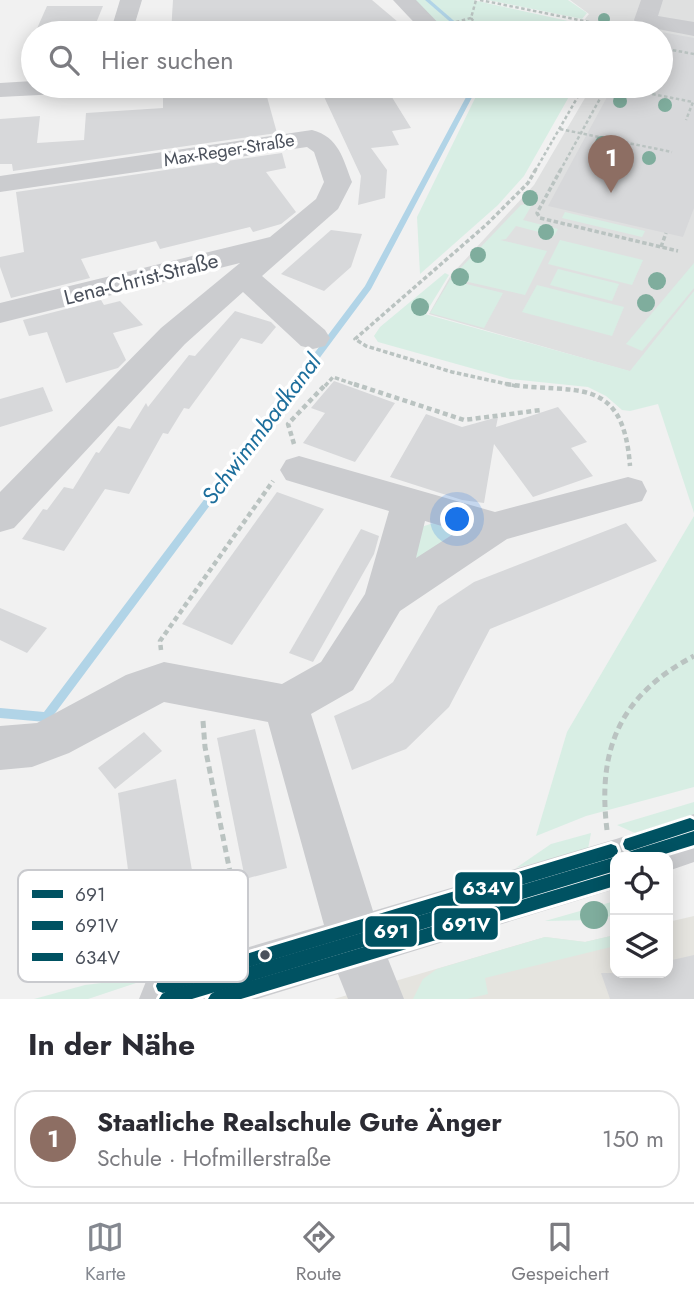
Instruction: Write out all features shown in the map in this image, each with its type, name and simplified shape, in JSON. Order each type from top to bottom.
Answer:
[{"type":"street","points":[[125,21],[131,0]]},
{"type":"street","points":[[404,0],[425,21]]},
{"type":"street","points":[[650,21],[645,20],[650,4],[694,15]]},
{"type":"street","points":[[673,25],[694,29]]},
{"type":"street","points":[[0,90],[21,89]]},
{"type":"street","name":"Max-Reger-Straße","points":[[0,184],[281,141],[318,139],[326,148],[338,182],[328,203],[312,219],[242,275],[163,346],[0,517]]},
{"type":"street","name":"Lena-Christ-Straße","points":[[0,313],[282,243]]},
{"type":"street","points":[[242,275],[329,340]]},
{"type":"street","points":[[299,470],[495,527]]},
{"type":"street","points":[[385,599],[495,527],[628,491]]},
{"type":"street","points":[[0,748],[32,746],[52,738],[142,689],[182,685],[286,705],[337,676],[385,599],[410,503]]},
{"type":"street","points":[[286,705],[356,943],[376,999]]},
{"type":"street","points":[[619,852],[694,838]]},
{"type":"street","points":[[248,975],[356,943],[610,855]]},
{"type":"street","points":[[167,999],[224,982]]},
{"type":"path","points":[[472,21],[470,19],[478,0],[584,21]]},
{"type":"path","points":[[673,50],[694,54]]},
{"type":"path","points":[[355,339],[513,200],[538,169],[577,98]]},
{"type":"path","points":[[602,98],[537,213],[540,218],[678,251]]},
{"type":"path","points":[[672,98],[693,102],[686,120]]},
{"type":"path","points":[[559,129],[672,152]]},
{"type":"path","points":[[661,247],[666,233]]},
{"type":"path","points":[[329,340],[355,339],[366,346],[489,380],[521,386],[578,388],[593,393],[607,402],[616,414],[625,435],[631,479],[628,491]]},
{"type":"path","points":[[230,870],[205,747],[182,685],[160,640],[281,470],[299,470],[288,424],[333,377],[464,420],[541,410]]},
{"type":"path","points":[[619,852],[604,780],[608,746],[623,714],[662,674],[694,656]]},
{"type":"shaded area","points":[[570,0],[694,0],[694,321],[649,377],[429,314],[451,275],[534,185],[585,98],[673,98],[673,21],[584,20],[589,14]]},
{"type":"shaded area","points":[[694,916],[694,999],[334,999],[545,937],[585,942],[610,936],[610,978],[673,978],[673,921]]},
{"type":"green space","points":[[410,0],[473,0],[568,21],[433,21]]},
{"type":"green space","points":[[488,0],[568,0],[587,13],[582,19]]},
{"type":"green space","points":[[475,98],[568,98],[524,176],[498,205],[420,274],[417,217]]},
{"type":"green space","points":[[533,203],[523,220],[558,229],[554,236],[516,226],[506,239],[500,240],[547,251],[525,295],[451,278],[521,205]]},
{"type":"green space","points":[[565,212],[645,231],[642,237],[562,218]]},
{"type":"green space","points":[[560,240],[643,260],[632,285],[548,264]]},
{"type":"green space","points":[[694,263],[694,288],[642,351],[626,344]]},
{"type":"green space","points":[[558,269],[619,284],[612,301],[550,285]]},
{"type":"green space","points":[[445,273],[449,275],[425,314],[630,371],[694,291],[694,513],[658,404],[630,411],[622,410],[606,396],[588,387],[510,379],[378,342],[374,336],[380,327]]},
{"type":"green space","points":[[450,280],[503,293],[484,328],[430,313]]},
{"type":"green space","points":[[537,285],[624,307],[612,336],[522,312]]},
{"type":"green space","points":[[694,516],[694,787],[586,816],[536,836],[567,732]]},
{"type":"green space","points":[[440,521],[457,524],[462,537],[414,569],[421,527]]},
{"type":"green space","points":[[694,802],[694,817],[637,834],[617,825]]},
{"type":"green space","points":[[591,833],[588,849],[516,868],[551,844]]},
{"type":"green space","points":[[610,902],[610,916],[595,920],[545,921]]},
{"type":"green space","points":[[610,936],[610,947],[485,978],[488,994],[467,999],[413,999],[423,979],[437,969],[545,937],[585,942]]},
{"type":"green space","points":[[139,982],[88,999],[34,999],[85,985]]},
{"type":"building","points":[[173,0],[372,0],[397,21],[172,21]]},
{"type":"building","points":[[47,6],[103,6],[97,21],[40,21]]},
{"type":"building","points":[[673,34],[694,38],[694,208],[683,237],[548,206],[606,98],[673,98]]},
{"type":"building","points":[[163,98],[267,98],[277,133],[13,171],[12,164],[0,164],[0,119],[40,116],[37,143],[84,140],[86,113],[163,108]]},
{"type":"building","points":[[325,98],[392,98],[411,128],[392,131],[399,145],[371,148],[387,170],[385,198],[358,205],[361,176]]},
{"type":"building","points":[[282,153],[286,168],[266,172],[296,212],[281,224],[253,232],[250,227],[160,249],[156,241],[81,259],[90,278],[11,298],[0,267],[0,257],[24,252],[16,192]]},
{"type":"building","points":[[331,230],[362,234],[351,267],[324,291],[281,274]]},
{"type":"building","points":[[101,300],[104,305],[120,301],[143,325],[113,333],[126,360],[118,368],[66,383],[47,332],[29,336],[23,320]]},
{"type":"building","points":[[235,311],[271,322],[276,327],[262,344],[241,338],[189,409],[184,408],[168,434],[163,433],[129,494],[105,489],[64,551],[22,539],[43,509],[47,510],[64,487],[73,489],[96,452],[99,453],[118,426],[130,429],[146,403],[148,407],[189,355],[195,356]]},
{"type":"building","points":[[334,381],[395,403],[355,462],[303,443],[325,413],[311,408]]},
{"type":"building","points":[[43,387],[53,411],[0,427],[0,399]]},
{"type":"building","points":[[558,407],[587,442],[571,448],[593,476],[533,497],[494,444],[484,503],[462,500],[390,477],[426,414],[462,427],[498,417],[496,427]]},
{"type":"building","points":[[277,492],[324,509],[232,645],[182,624]]},
{"type":"building","points":[[626,523],[657,561],[490,629],[449,707],[406,749],[352,770],[334,716],[370,700],[393,682],[438,606],[474,582]]},
{"type":"building","points":[[361,529],[379,536],[374,554],[313,662],[289,653]]},
{"type":"building","points":[[0,608],[47,628],[27,653],[0,640]]},
{"type":"building","points":[[255,729],[287,868],[248,878],[248,870],[243,870],[217,738]]},
{"type":"building","points":[[144,732],[162,751],[115,789],[98,768]]},
{"type":"building","points":[[176,779],[192,870],[128,870],[118,793]]},
{"type":"building","points":[[694,955],[694,999],[610,999],[601,973],[610,973],[610,978],[673,978],[673,960]]},
{"type":"waterway","name":"Schwimmbadkanal","points":[[427,0],[452,21]]},
{"type":"waterway","name":"Schwimmbadkanal","points":[[0,713],[46,717],[368,287],[469,98]]},
{"type":"transit line","name":"634V","points":[[630,844],[690,825]]},
{"type":"transit line","name":"691","points":[[650,852],[694,838]]},
{"type":"transit line","name":"634V","points":[[248,960],[611,851]]},
{"type":"transit line","name":"691","points":[[248,975],[610,866]]},
{"type":"transit line","name":"691V","points":[[216,999],[610,881]]},
{"type":"transit line","name":"634V","points":[[163,986],[176,982]]},
{"type":"transit line","name":"691","points":[[167,999],[223,982]]},
{"type":"place","name":"Staatliche Realschule Gute Änger","points":[[611,193]]}]
